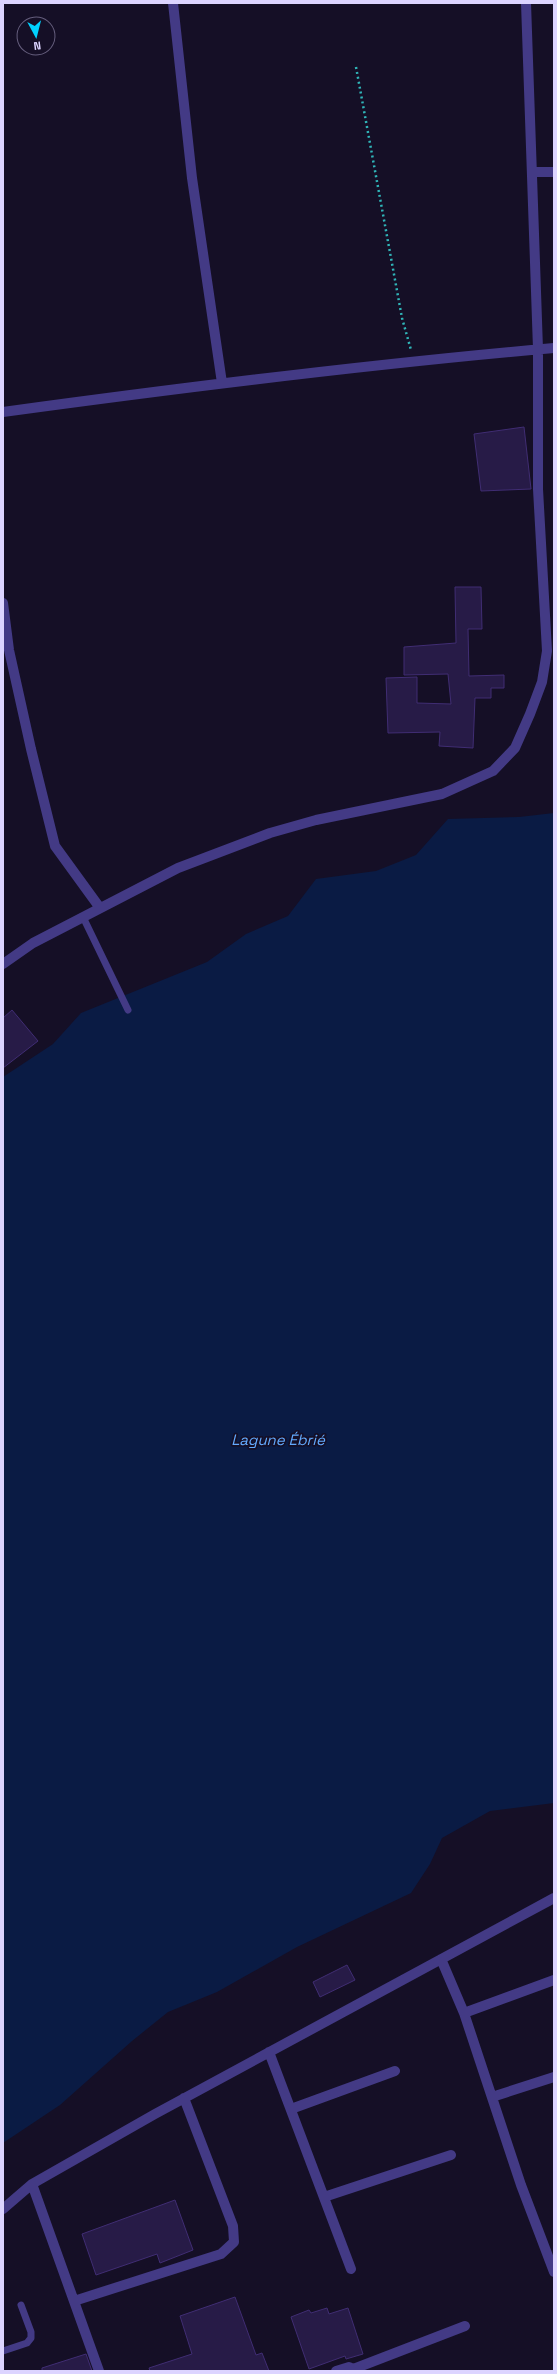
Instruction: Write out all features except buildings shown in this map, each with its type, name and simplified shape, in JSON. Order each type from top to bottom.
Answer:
[{"type":"street","points":[[173,3],[192,178],[222,383]]},
{"type":"street","points":[[3,964],[33,943],[178,868],[270,833],[316,820],[442,794],[493,771],[515,748],[542,682],[550,651],[538,489],[538,349],[526,3]]},
{"type":"street","points":[[532,172],[554,172]]},
{"type":"street","points":[[3,412],[222,383],[414,360],[554,348]]},
{"type":"street","points":[[3,602],[11,658],[31,749],[55,846],[100,908]]},
{"type":"street","points":[[3,2209],[32,2184],[184,2098],[554,1898]]},
{"type":"street","points":[[441,1959],[464,2013],[522,2185],[554,2272]]},
{"type":"street","points":[[464,2013],[554,1980]]},
{"type":"street","points":[[270,2052],[351,2269]]},
{"type":"street","points":[[291,2109],[395,2071]]},
{"type":"street","points":[[492,2097],[554,2077]]},
{"type":"street","points":[[74,2301],[221,2254],[234,2242],[233,2226],[184,2098]]},
{"type":"street","points":[[324,2197],[451,2155]]},
{"type":"street","points":[[32,2184],[99,2371]]},
{"type":"street","points":[[336,2371],[349,2367],[357,2370],[465,2326]]},
{"type":"lane","points":[[83,917],[128,1010]]},
{"type":"lane","points":[[3,2351],[27,2342],[31,2338],[31,2332],[21,2305]]},
{"type":"path","points":[[356,67],[402,318],[414,360]]},
{"type":"water","name":"Lagune Ébrié","points":[[554,813],[554,1803],[490,1811],[442,1838],[430,1864],[411,1893],[297,1947],[217,1992],[168,2012],[132,2041],[60,2105],[3,2143],[3,1077],[53,1044],[81,1013],[207,962],[246,934],[288,916],[316,879],[376,871],[416,855],[448,819],[519,817]]}]
